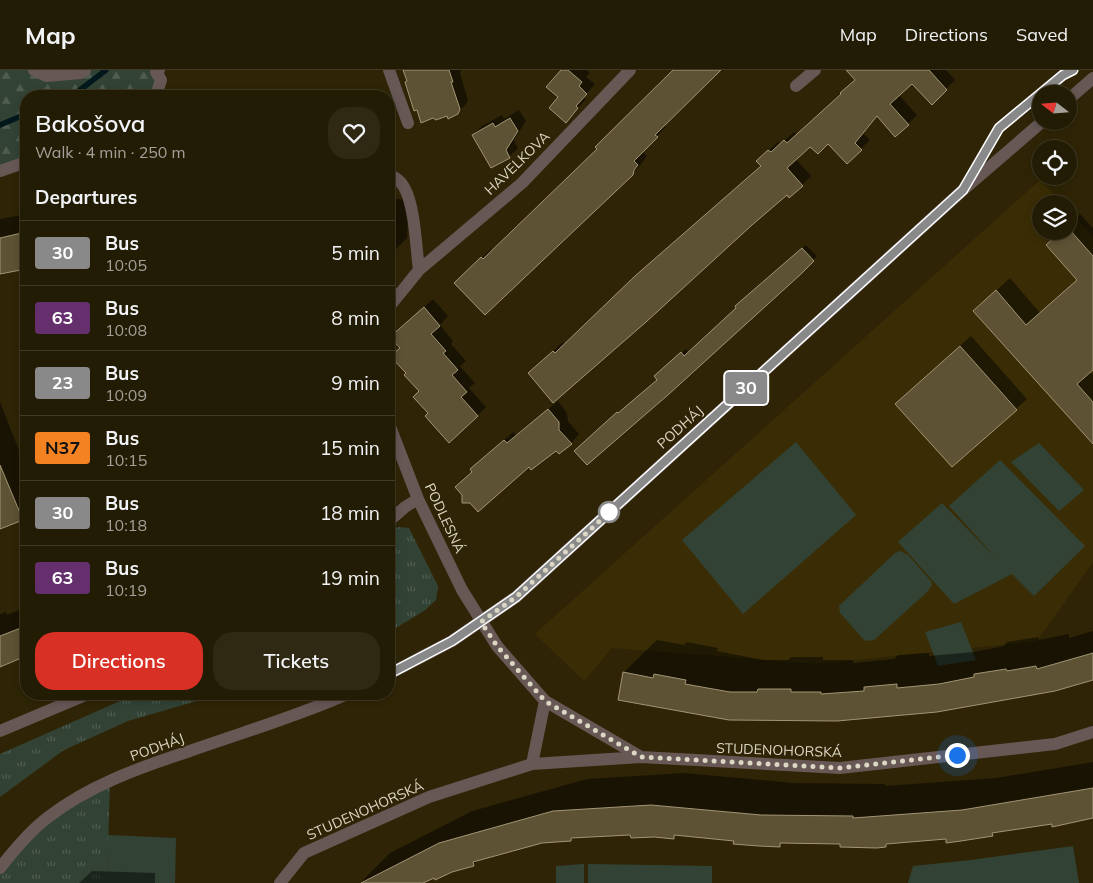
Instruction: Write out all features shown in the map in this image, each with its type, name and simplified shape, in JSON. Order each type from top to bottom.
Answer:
[{"type":"street","points":[[34,70],[46,76],[82,73],[86,70]]},
{"type":"street","points":[[389,70],[408,123]]},
{"type":"street","name":"HAVELKOVA","points":[[419,270],[522,183],[630,70]]},
{"type":"street","points":[[796,86],[815,70]]},
{"type":"street","points":[[156,71],[161,80],[158,90]]},
{"type":"street","points":[[1078,91],[1093,78]]},
{"type":"street","name":"PODHÁJ","points":[[395,671],[452,641],[516,597],[1033,130]]},
{"type":"street","points":[[0,171],[20,164]]},
{"type":"street","points":[[395,178],[404,186],[410,202],[419,270],[395,300]]},
{"type":"street","name":"PODLESNÁ","points":[[395,440],[418,499],[462,590],[481,622]]},
{"type":"street","points":[[395,516],[418,499]]},
{"type":"street","name":"STUDENOHORSKÁ","points":[[481,622],[497,646],[545,701],[641,757]]},
{"type":"street","points":[[0,731],[74,700]]},
{"type":"street","name":"PODHÁJ","points":[[0,868],[24,839],[46,819],[67,804],[110,781],[142,767],[332,700]]},
{"type":"street","points":[[532,764],[545,701]]},
{"type":"street","name":"STUDENOHORSKÁ","points":[[280,883],[304,853],[429,797],[532,764],[641,757],[840,768],[1055,744],[1093,732]]},
{"type":"shaded area","points":[[1034,185],[1045,185],[1054,195],[1032,195],[1032,240],[1077,240],[1077,219],[1093,236],[1093,562],[1037,641],[818,664],[612,648],[584,681],[535,634]]},
{"type":"green space","points":[[0,70],[159,70],[157,90],[20,90],[20,164],[0,171]]},
{"type":"green space","points":[[796,442],[856,515],[743,614],[682,540]]},
{"type":"green space","points":[[1039,443],[1084,490],[1059,511],[1011,462]]},
{"type":"green space","points":[[1000,460],[1085,546],[1034,596],[1012,574],[954,604],[898,542],[942,503],[998,560],[949,506]]},
{"type":"green space","points":[[395,528],[409,528],[438,586],[436,600],[424,611],[395,628]]},
{"type":"green space","points":[[900,551],[908,555],[931,581],[932,585],[927,592],[874,640],[865,641],[840,613],[839,606],[895,553]]},
{"type":"green space","points":[[961,622],[976,660],[938,666],[925,632]]},
{"type":"green space","points":[[122,700],[200,700],[128,721],[64,750],[0,797],[0,754]]},
{"type":"green space","points":[[110,781],[107,883],[0,883],[0,868],[24,839]]},
{"type":"green space","points":[[108,835],[176,838],[175,883],[107,883]]},
{"type":"green space","points":[[1073,846],[1079,883],[908,883],[913,866]]},
{"type":"green space","points":[[584,864],[584,883],[556,883],[556,866]]},
{"type":"green space","points":[[588,864],[712,866],[712,883],[588,883]]},
{"type":"building","points":[[403,70],[449,70],[460,109],[458,114],[448,119],[447,116],[436,120],[433,118],[421,123],[417,110],[414,111]]},
{"type":"building","points":[[561,70],[568,70],[582,82],[579,86],[587,94],[576,106],[578,108],[566,123],[549,108],[558,97],[546,87]]},
{"type":"building","points":[[673,70],[721,70],[655,135],[658,137],[634,161],[638,165],[633,175],[485,315],[454,283],[481,257],[483,259],[597,149],[595,147]]},
{"type":"building","points":[[846,70],[929,70],[947,90],[932,105],[912,84],[890,104],[909,125],[895,137],[877,116],[855,143],[862,150],[847,164],[828,144],[818,154],[810,147],[787,168],[803,186],[789,198],[787,195],[752,225],[646,322],[553,403],[528,373],[553,351],[555,353],[635,276],[761,166],[756,161],[768,150],[771,152],[784,140],[787,143],[841,94],[855,80]]},
{"type":"building","points":[[510,118],[518,131],[506,150],[510,158],[491,168],[472,135],[493,123],[495,127]]},
{"type":"building","points":[[20,233],[20,270],[0,274],[0,238]]},
{"type":"building","points":[[1077,238],[1093,256],[1093,370],[1077,384],[1093,402],[1093,444],[973,311],[996,290],[1026,325],[1077,280],[1046,245],[1051,240],[1077,240]]},
{"type":"building","points":[[802,248],[814,261],[669,394],[587,465],[574,451],[617,412],[657,380],[654,376],[681,352],[684,356],[736,308],[735,306]]},
{"type":"building","points":[[424,307],[440,326],[431,334],[446,351],[443,353],[458,370],[452,375],[467,392],[461,397],[478,416],[449,443],[425,416],[428,413],[413,397],[419,391],[404,375],[406,373],[395,361],[395,352],[400,348],[395,342],[395,333]]},
{"type":"building","points":[[960,346],[1017,410],[952,467],[895,404]]},
{"type":"building","points":[[548,409],[559,422],[559,430],[572,444],[559,454],[556,451],[531,470],[529,467],[478,512],[470,503],[462,503],[462,495],[455,487],[472,472],[470,469],[504,440],[507,443]]},
{"type":"building","points":[[0,465],[20,513],[20,521],[0,529]]},
{"type":"building","points":[[20,628],[20,659],[0,667],[0,636]]},
{"type":"building","points":[[1093,653],[1093,680],[1055,691],[937,712],[837,721],[729,720],[618,700],[623,672],[653,678],[654,674],[686,680],[685,684],[730,692],[757,692],[758,689],[791,689],[791,692],[821,692],[821,694],[864,691],[864,687],[897,684],[897,688],[939,684],[974,677],[974,674],[1006,669],[1007,671],[1036,666],[1037,669]]},
{"type":"building","points":[[1093,788],[1093,818],[1052,827],[1052,824],[992,833],[993,836],[946,843],[946,839],[886,844],[886,847],[877,848],[840,847],[840,844],[780,843],[780,847],[733,844],[734,841],[674,835],[674,839],[654,837],[631,838],[630,835],[571,838],[571,841],[542,843],[473,862],[474,866],[423,883],[361,883],[439,843],[553,811],[651,805],[761,815],[853,816],[853,818],[962,810]]},
{"type":"waterway","points":[[80,90],[106,70]]},
{"type":"waterway","points":[[0,125],[20,117]]},
{"type":"bus line","name":"30","points":[[395,671],[452,641],[516,597],[963,190],[999,128],[1063,75],[1073,70]]},
{"type":"route","points":[[609,512],[614,508],[516,597],[481,622],[497,646],[545,701],[641,757],[698,762],[840,768],[957,755]]}]
